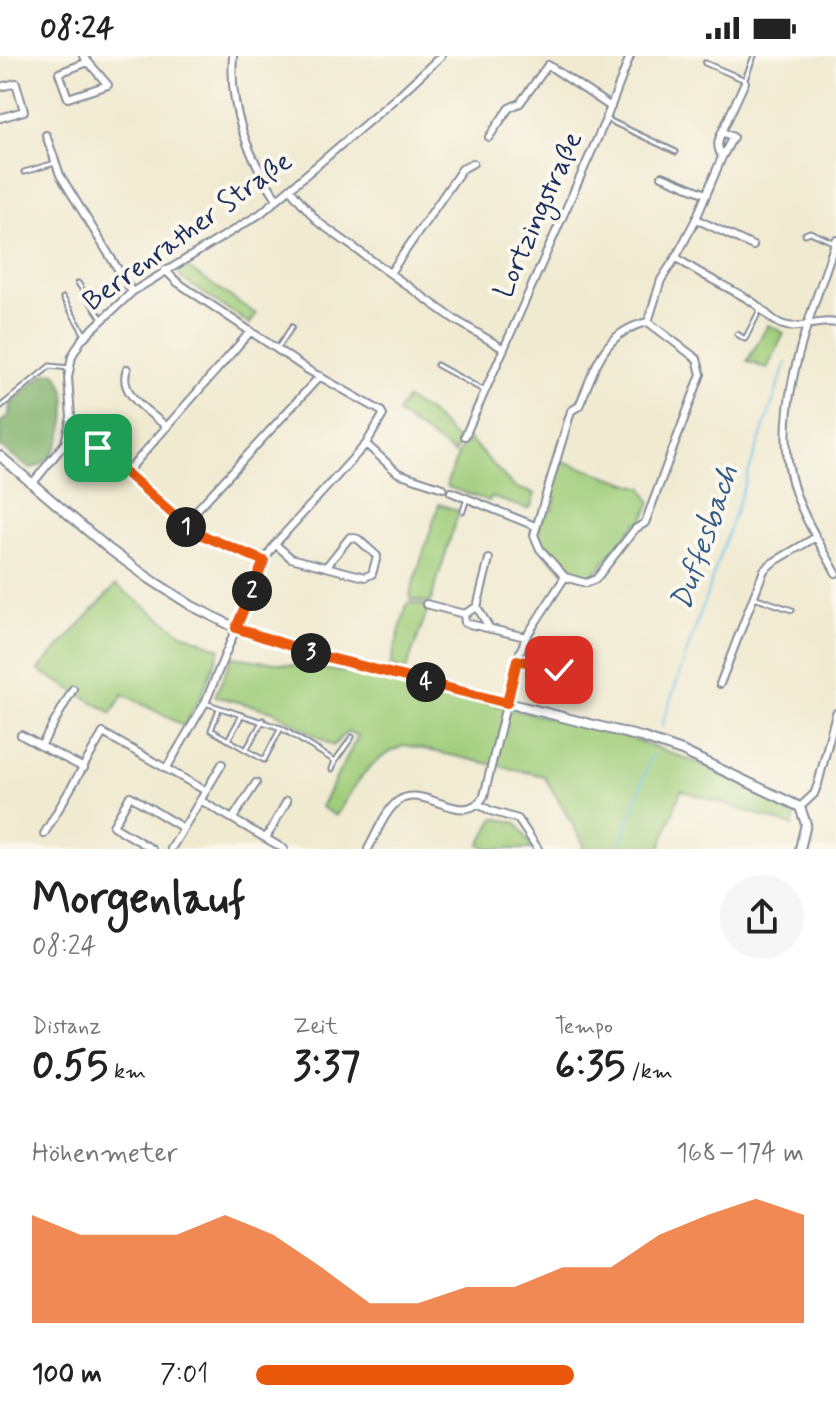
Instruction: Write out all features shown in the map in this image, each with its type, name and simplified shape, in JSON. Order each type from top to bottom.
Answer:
[{"type":"street","points":[[233,56],[237,118],[251,156],[277,199]]},
{"type":"street","name":"Berrenrather Straße","points":[[32,484],[58,455],[70,430],[70,368],[76,347],[85,335],[132,292],[260,214],[441,56]]},
{"type":"street","points":[[489,137],[509,108],[520,103],[554,56]]},
{"type":"street","name":"Lortzingstraße","points":[[465,436],[606,119],[630,56]]},
{"type":"street","points":[[86,59],[108,85],[68,98],[59,73],[86,59]]},
{"type":"street","points":[[548,65],[611,107]]},
{"type":"street","points":[[722,157],[718,140],[745,81]]},
{"type":"street","points":[[0,87],[16,83],[24,111],[0,118]]},
{"type":"street","points":[[648,322],[661,280],[696,219],[733,137],[722,132]]},
{"type":"street","points":[[46,135],[60,175],[132,292]]},
{"type":"street","points":[[390,273],[462,169],[473,163]]},
{"type":"street","points":[[662,176],[706,194]]},
{"type":"street","points":[[290,189],[318,222],[454,319],[504,349]]},
{"type":"street","points":[[696,219],[753,246]]},
{"type":"street","points":[[836,242],[790,389],[785,422],[793,486],[836,573]]},
{"type":"street","points":[[676,257],[785,326],[836,323]]},
{"type":"street","points":[[165,270],[177,282],[277,349],[383,415],[366,444],[275,544],[264,561],[205,703],[166,769]]},
{"type":"street","points":[[648,322],[697,359],[701,374],[645,523],[635,529],[596,579],[586,583],[565,577],[540,549],[534,535],[535,526],[571,411],[579,406],[605,348],[631,325],[648,322]]},
{"type":"street","points":[[126,473],[251,331]]},
{"type":"street","points":[[127,369],[124,376],[127,391],[167,427]]},
{"type":"street","points":[[183,525],[320,376]]},
{"type":"street","points":[[366,444],[398,473],[443,488]]},
{"type":"street","points":[[98,448],[183,525],[264,561]]},
{"type":"street","points":[[0,456],[109,549],[150,579],[192,606],[236,628],[315,654],[663,744],[800,807],[806,819],[800,849]]},
{"type":"street","points":[[451,492],[535,526]]},
{"type":"street","points":[[275,544],[291,558],[326,567],[365,577],[372,574],[377,556],[358,539],[350,537],[326,567]]},
{"type":"street","points":[[720,684],[764,570],[816,537]]},
{"type":"street","points":[[489,559],[477,607],[490,629]]},
{"type":"street","points":[[368,849],[394,804],[402,798],[423,798],[471,809],[484,796],[517,660],[526,637],[565,577]]},
{"type":"street","points":[[426,604],[464,614],[477,607]]},
{"type":"street","points":[[464,614],[465,623],[526,637]]},
{"type":"street","points":[[517,660],[559,670],[582,660]]},
{"type":"street","points":[[41,746],[73,689]]},
{"type":"street","points":[[800,807],[814,794],[818,784],[836,713]]},
{"type":"street","points":[[44,834],[103,733],[206,791]]},
{"type":"street","points":[[21,735],[84,768]]},
{"type":"street","points":[[171,849],[222,764]]},
{"type":"street","points":[[233,818],[256,783]]},
{"type":"street","points":[[152,849],[113,826],[130,796],[183,828]]},
{"type":"street","points":[[200,800],[284,849]]},
{"type":"street","points":[[266,838],[287,801]]},
{"type":"street","points":[[478,804],[518,819],[538,849]]},
{"type":"lane","points":[[705,63],[745,81],[754,56]]},
{"type":"lane","points":[[606,119],[676,152]]},
{"type":"lane","points":[[24,172],[56,163]]},
{"type":"lane","points":[[805,234],[810,232],[836,242]]},
{"type":"lane","points":[[78,283],[102,319]]},
{"type":"lane","points":[[63,298],[85,335]]},
{"type":"lane","points":[[737,334],[745,339],[761,308]]},
{"type":"lane","points":[[277,349],[292,327]]},
{"type":"lane","points":[[437,365],[486,391]]},
{"type":"lane","points":[[0,407],[50,366],[70,368]]},
{"type":"lane","points":[[463,511],[467,498]]},
{"type":"lane","points":[[754,597],[792,610]]},
{"type":"lane","points":[[205,703],[281,728],[335,761]]},
{"type":"lane","points":[[219,709],[211,730],[264,760],[281,728]]},
{"type":"lane","points":[[228,740],[242,715]]},
{"type":"lane","points":[[246,750],[263,720]]},
{"type":"lane","points":[[332,769],[352,737]]},
{"type":"green space","points":[[185,266],[256,314],[250,324],[181,278],[179,274]]},
{"type":"green space","points":[[768,325],[784,333],[767,369],[747,361]]},
{"type":"green space","points":[[54,372],[65,394],[64,426],[52,455],[42,464],[29,468],[0,447],[0,423],[9,415],[10,404],[44,374]]},
{"type":"green space","points":[[406,399],[429,412],[459,442],[454,454],[397,413]]},
{"type":"green space","points":[[468,438],[514,487],[535,494],[531,507],[527,509],[491,497],[489,501],[448,487],[447,482]]},
{"type":"green space","points":[[562,461],[643,488],[651,503],[642,521],[637,522],[591,578],[576,575],[559,566],[545,553],[538,539],[546,508],[552,510],[556,498],[550,496]]},
{"type":"green space","points":[[439,504],[459,511],[430,603],[411,599],[410,594]]},
{"type":"green space","points":[[116,585],[180,632],[220,649],[203,692],[184,726],[123,694],[112,713],[38,670]]},
{"type":"green space","points":[[410,602],[428,609],[406,670],[390,666]]},
{"type":"green space","points":[[232,657],[379,677],[627,737],[695,762],[775,799],[795,814],[793,826],[681,790],[660,849],[582,849],[584,844],[544,776],[405,745],[372,766],[336,816],[321,807],[358,736],[347,731],[333,746],[273,711],[215,696]]},
{"type":"green space","points":[[495,818],[517,823],[533,849],[489,849],[480,844]]},
{"type":"waterway","name":"Duffesbach","points":[[662,725],[786,363]]},
{"type":"waterway","name":"Duffesbach","points":[[619,849],[652,754]]},
{"type":"route","points":[[98,448],[183,525],[264,561],[236,628],[315,654],[507,703],[517,660],[559,670]]}]
